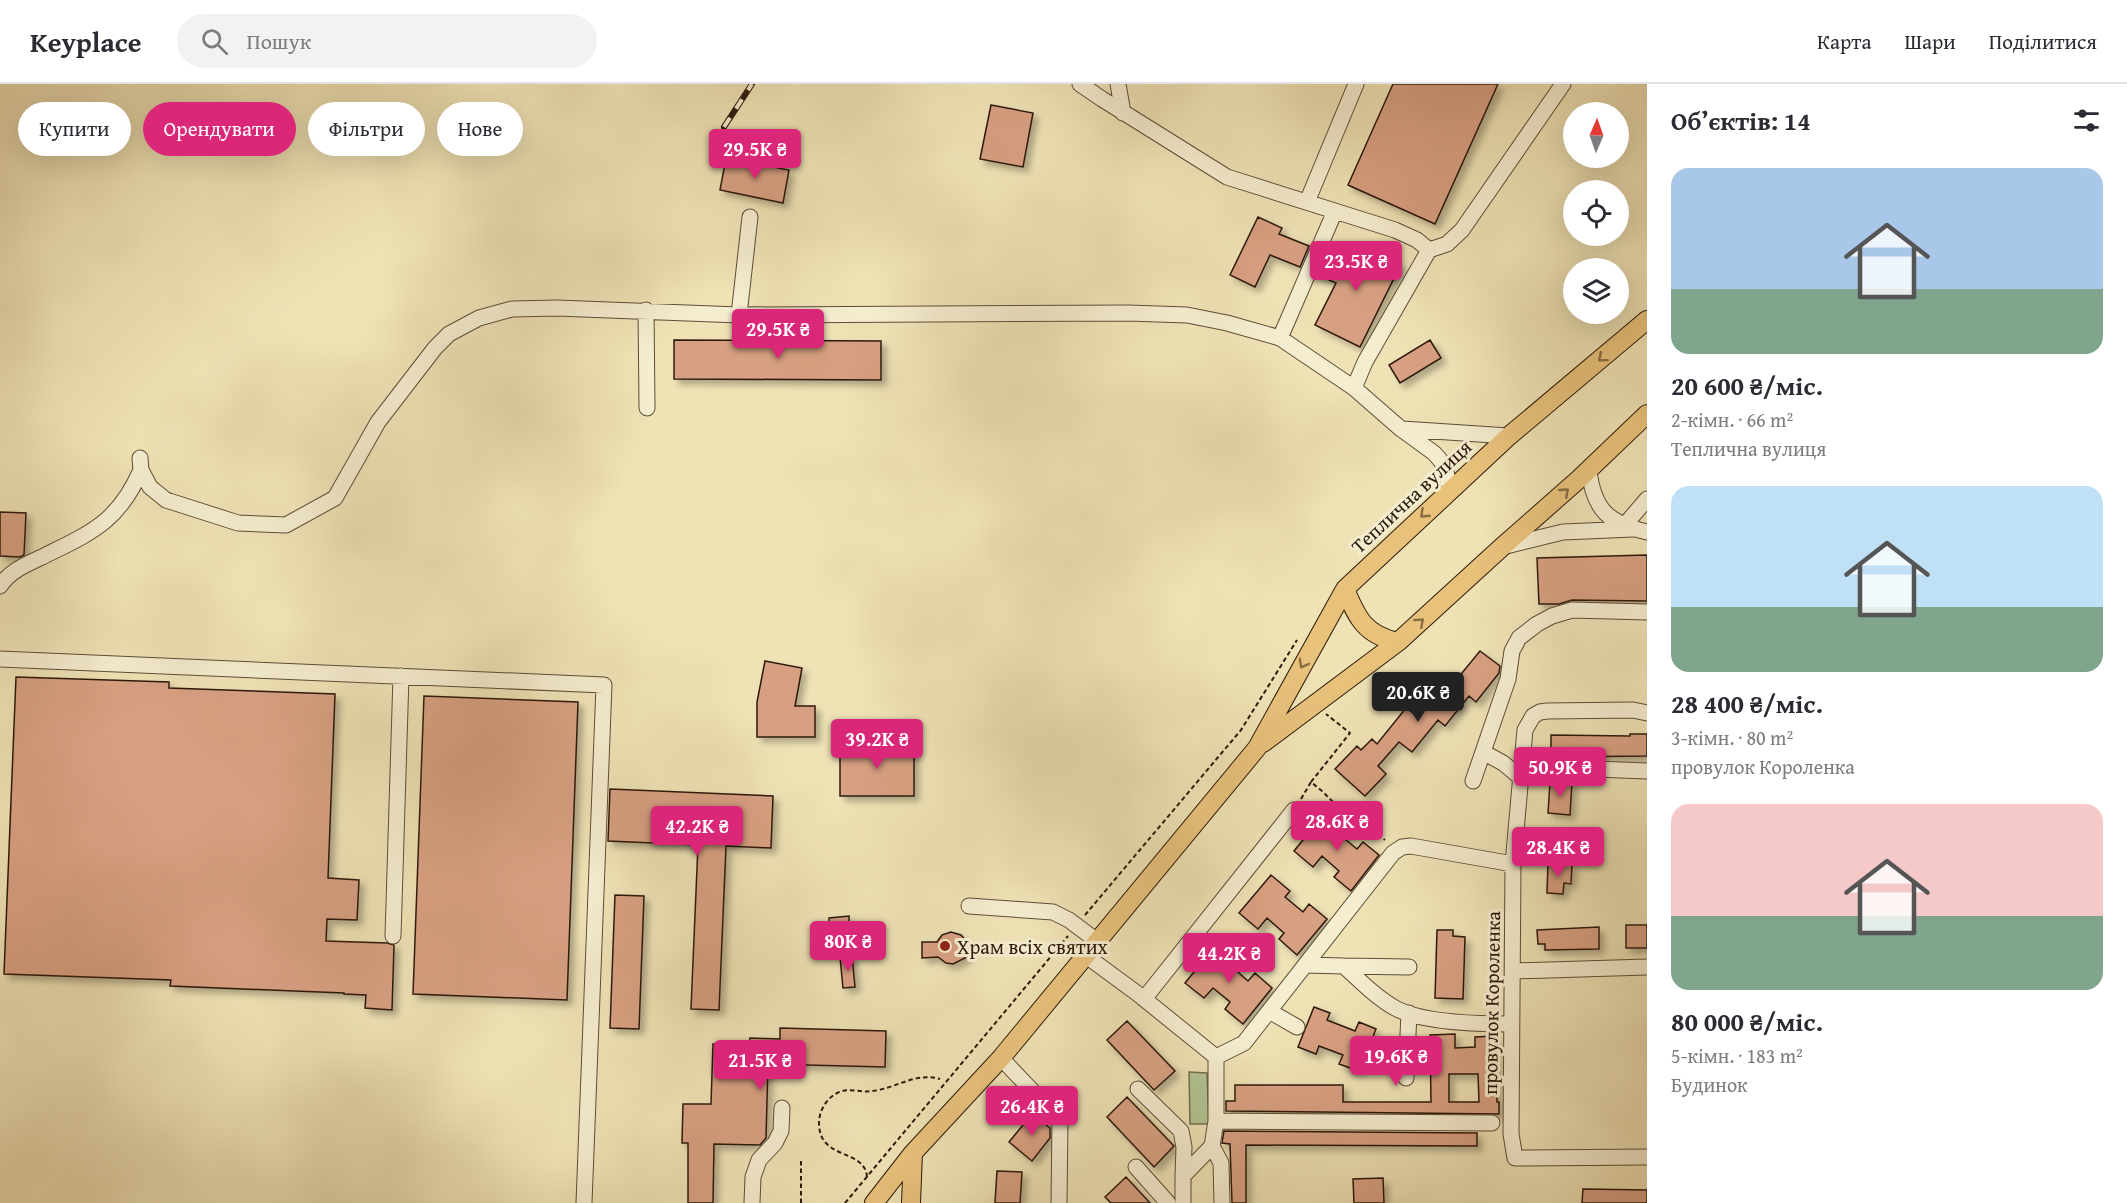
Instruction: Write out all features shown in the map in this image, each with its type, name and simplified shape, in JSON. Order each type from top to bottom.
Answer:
[{"type":"main road","name":"Теплична вулиця","points":[[874,1203],[913,1153],[1001,1058],[1257,748],[1345,589],[1509,436],[1647,320]]},
{"type":"main road","name":"Теплична вулиця","points":[[1257,748],[1398,642],[1589,471],[1647,414]]},
{"type":"main road","points":[[1345,589],[1354,611],[1365,627],[1380,639],[1398,642]]},
{"type":"main road","points":[[911,1203],[913,1153]]},
{"type":"street","points":[[1080,84],[1227,177],[1395,230],[1430,249]]},
{"type":"street","points":[[1118,84],[1123,113]]},
{"type":"street","points":[[1307,202],[1356,84]]},
{"type":"street","points":[[1354,388],[1365,362],[1430,249],[1447,244],[1462,230],[1563,84]]},
{"type":"street","points":[[1280,338],[1335,211]]},
{"type":"street","points":[[739,315],[750,217]]},
{"type":"street","points":[[0,586],[12,572],[105,523],[127,497],[140,464],[150,487],[158,496],[176,504],[238,523],[286,525],[334,498],[378,422],[435,348],[449,334],[486,315],[512,309],[645,310],[739,315],[1128,313],[1187,315],[1227,323],[1280,338],[1354,388],[1401,429],[1434,453],[1442,461],[1450,490]]},
{"type":"street","points":[[645,310],[647,408]]},
{"type":"street","points":[[1401,429],[1509,436]]},
{"type":"street","points":[[1589,471],[1592,493],[1596,501],[1608,516],[1635,529]]},
{"type":"street","points":[[1635,529],[1647,499]]},
{"type":"street","points":[[1502,547],[1563,532],[1635,529]]},
{"type":"street","points":[[1473,781],[1508,679],[1512,651],[1519,638],[1552,616],[1572,610],[1647,612]]},
{"type":"street","points":[[0,659],[604,685],[584,1203]]},
{"type":"street","points":[[393,936],[401,676]]},
{"type":"street","name":"провулок Короленка","points":[[1647,713],[1633,710],[1540,712],[1528,723],[1525,730],[1513,864],[1510,1024],[1511,1134],[1515,1158],[1647,1157]]},
{"type":"street","points":[[1483,752],[1503,763],[1520,777],[1529,774],[1594,769],[1647,771]]},
{"type":"street","points":[[1144,999],[1294,810]]},
{"type":"street","points":[[1216,1057],[1244,1043],[1395,851],[1411,846],[1513,864]]},
{"type":"street","points":[[969,906],[1050,911],[1077,925],[1091,948],[1144,999],[1216,1057]]},
{"type":"street","points":[[1305,964],[1409,967]]},
{"type":"street","points":[[1344,966],[1365,986],[1396,1009],[1430,1019],[1510,1024]]},
{"type":"street","points":[[1512,971],[1647,968]]},
{"type":"street","points":[[1269,1011],[1297,1027]]},
{"type":"street","points":[[1406,1078],[1409,1012]]},
{"type":"street","points":[[1183,1176],[1212,1146],[1216,1121],[1216,1057]]},
{"type":"street","points":[[1001,1058],[1060,1120],[1059,1203]]},
{"type":"street","points":[[1138,1089],[1181,1131],[1184,1147],[1183,1203]]},
{"type":"street","points":[[752,1203],[753,1177],[759,1160],[775,1143],[781,1131],[782,1108]]},
{"type":"street","points":[[1216,1121],[1492,1123]]},
{"type":"street","points":[[1212,1146],[1221,1163],[1222,1203]]},
{"type":"street","points":[[1136,1167],[1168,1203]]},
{"type":"path","points":[[845,1203],[1241,730],[1297,640]]},
{"type":"path","points":[[1294,810],[1311,782],[1350,733],[1324,713]]},
{"type":"path","points":[[1311,782],[1346,815],[1387,841],[1395,851]]},
{"type":"path","points":[[867,1177],[866,1170],[861,1163],[832,1149],[822,1137],[819,1120],[824,1104],[844,1090],[874,1091],[916,1078],[940,1079]]},
{"type":"path","points":[[801,1160],[801,1203]]},
{"type":"green space","points":[[1189,1072],[1207,1073],[1209,1124],[1190,1124]]},
{"type":"building","points":[[1393,84],[1498,84],[1435,224],[1348,185]]},
{"type":"building","points":[[991,105],[1033,113],[1023,167],[980,159]]},
{"type":"building","points":[[726,158],[789,170],[783,203],[720,190]]},
{"type":"building","points":[[1258,217],[1282,228],[1279,234],[1309,246],[1300,267],[1270,255],[1255,287],[1230,275]]},
{"type":"building","points":[[1356,242],[1401,264],[1360,347],[1315,325],[1336,283],[1318,275],[1327,254],[1346,262]]},
{"type":"building","points":[[674,340],[881,341],[881,380],[674,379]]},
{"type":"building","points":[[1430,340],[1441,358],[1400,383],[1389,365]]},
{"type":"building","points":[[0,512],[26,513],[24,555],[20,557],[0,556]]},
{"type":"building","points":[[1647,555],[1647,601],[1572,600],[1559,604],[1539,604],[1537,558]]},
{"type":"building","points":[[1480,651],[1500,666],[1499,673],[1476,702],[1469,696],[1445,726],[1438,720],[1412,752],[1399,742],[1378,766],[1386,774],[1365,796],[1335,769],[1357,746],[1361,750],[1372,739],[1377,744],[1406,708],[1416,715],[1446,678],[1453,684]]},
{"type":"building","points":[[765,661],[802,668],[795,706],[815,706],[815,737],[757,737],[757,702]]},
{"type":"building","points":[[16,677],[169,682],[169,688],[335,694],[328,878],[359,880],[357,920],[327,919],[326,941],[394,945],[392,1010],[365,1008],[366,995],[170,986],[171,980],[4,974]]},
{"type":"building","points":[[424,696],[578,702],[567,1000],[413,994]]},
{"type":"building","points":[[1630,734],[1647,734],[1647,756],[1551,757],[1551,735],[1630,736]]},
{"type":"building","points":[[840,744],[914,744],[914,796],[840,796]]},
{"type":"building","points":[[1550,782],[1572,782],[1570,815],[1548,813]]},
{"type":"building","points":[[610,789],[773,796],[771,848],[726,846],[719,1010],[691,1009],[698,845],[608,841]]},
{"type":"building","points":[[1325,813],[1345,829],[1340,835],[1357,849],[1363,842],[1379,855],[1351,891],[1334,877],[1339,871],[1322,856],[1313,867],[1294,851]]},
{"type":"building","points":[[1548,864],[1572,865],[1571,884],[1564,883],[1563,894],[1547,893]]},
{"type":"building","points":[[1271,875],[1290,891],[1285,897],[1303,912],[1309,904],[1327,919],[1297,955],[1279,939],[1284,933],[1267,918],[1258,929],[1239,913]]},
{"type":"building","points":[[615,895],[644,896],[639,1029],[610,1028]]},
{"type":"building","points":[[849,916],[849,930],[829,931],[829,918]]},
{"type":"building","points":[[1626,925],[1647,925],[1647,948],[1626,948]]},
{"type":"building","points":[[1599,927],[1599,949],[1545,950],[1545,944],[1538,944],[1537,930]]},
{"type":"building","points":[[1437,930],[1453,930],[1453,936],[1465,937],[1463,999],[1435,998]]},
{"type":"building","name":"Храм всіх святих","points":[[951,932],[961,935],[967,942],[968,949],[965,958],[953,964],[946,963],[938,957],[922,958],[922,942],[937,942],[942,935]]},
{"type":"building","points":[[1216,945],[1236,961],[1231,966],[1248,981],[1255,973],[1272,988],[1243,1024],[1225,1009],[1230,1002],[1213,988],[1204,998],[1185,983]]},
{"type":"building","points":[[852,955],[855,987],[843,988],[840,957]]},
{"type":"building","points":[[1314,1007],[1330,1013],[1327,1020],[1355,1031],[1359,1022],[1376,1029],[1359,1071],[1339,1064],[1343,1055],[1319,1046],[1316,1054],[1298,1047]]},
{"type":"building","points":[[1127,1021],[1175,1071],[1154,1090],[1107,1040]]},
{"type":"building","points":[[780,1028],[886,1031],[885,1067],[768,1064],[766,1138],[760,1145],[714,1144],[713,1203],[688,1203],[688,1143],[682,1143],[683,1104],[711,1104],[713,1044],[749,1045],[750,1038],[780,1039]]},
{"type":"building","points":[[1455,1034],[1455,1048],[1475,1047],[1475,1037],[1495,1036],[1499,1114],[1226,1111],[1226,1101],[1235,1101],[1235,1085],[1343,1085],[1343,1102],[1431,1102],[1430,1035]],"holes":[[[1449,1074],[1478,1074],[1479,1102],[1449,1102]]]},
{"type":"building","points":[[1127,1097],[1174,1146],[1154,1167],[1107,1117]]},
{"type":"building","points":[[1032,1114],[1050,1128],[1050,1138],[1032,1161],[1009,1142]]},
{"type":"building","points":[[1224,1131],[1477,1133],[1477,1146],[1246,1145],[1246,1203],[1232,1203],[1230,1144],[1222,1143]]},
{"type":"building","points":[[997,1171],[1022,1172],[1020,1203],[995,1203]]},
{"type":"building","points":[[1126,1177],[1150,1203],[1111,1203],[1105,1197]]},
{"type":"building","points":[[1383,1178],[1384,1203],[1354,1203],[1353,1179]]},
{"type":"building","points":[[1583,1189],[1647,1190],[1647,1203],[1582,1203]]},
{"type":"railway","points":[[724,127],[752,84]]},
{"type":"place","name":"Храм всіх святих","points":[[945,946]]}]
